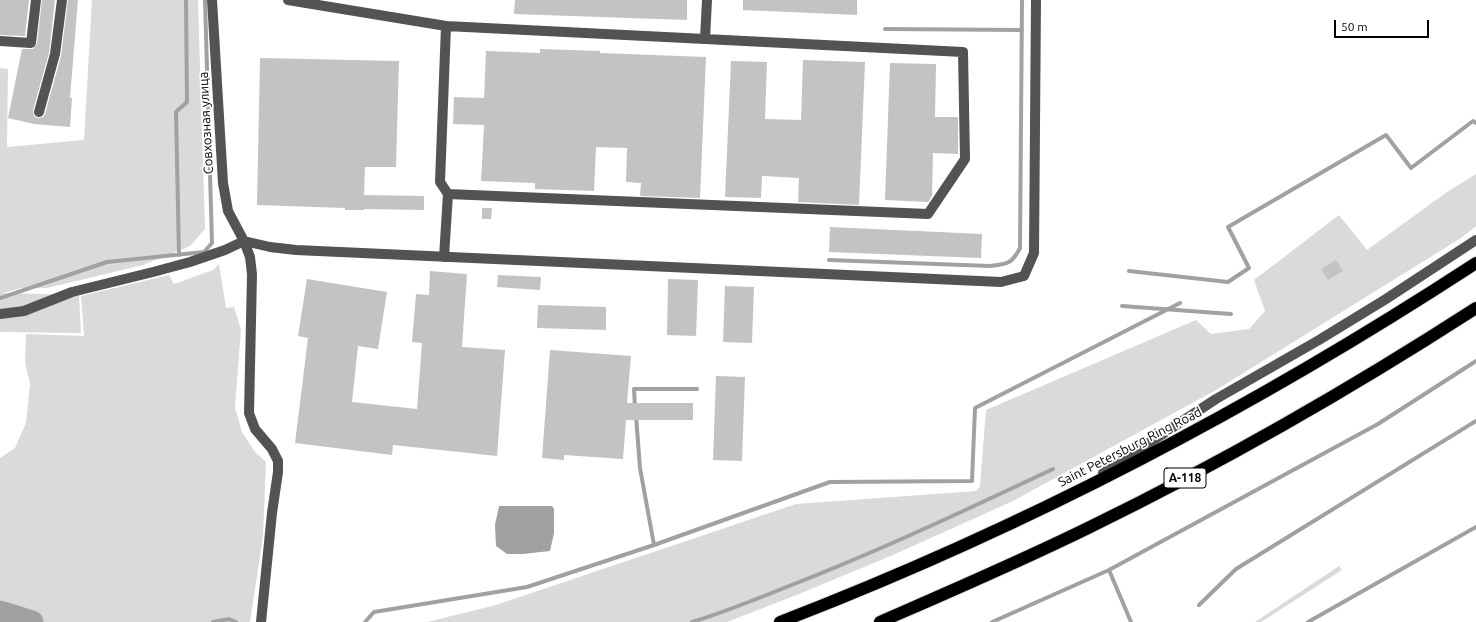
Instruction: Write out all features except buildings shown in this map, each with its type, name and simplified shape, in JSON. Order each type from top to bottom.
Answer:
[{"type":"highway","name":"Saint Petersburg Ring Road","points":[[780,622],[947,552],[1071,494],[1254,398],[1335,351],[1476,263]]},
{"type":"highway","name":"А-118","points":[[880,622],[964,586],[1090,527],[1184,479],[1348,387],[1476,308]]},
{"type":"street","points":[[0,41],[31,43],[36,0]]},
{"type":"street","points":[[39,112],[55,54],[62,0]]},
{"type":"street","name":"Совхозная улица","points":[[212,0],[223,183],[228,210],[244,240],[250,257],[252,274],[249,414],[255,429],[272,448],[278,461],[261,622]]},
{"type":"street","points":[[288,0],[446,26],[963,52],[965,159],[928,214],[448,194]]},
{"type":"street","points":[[705,39],[707,0]]},
{"type":"street","points":[[0,314],[24,312],[72,292],[190,262],[225,250],[244,240],[270,247],[296,250],[444,257],[1001,282],[1024,276],[1034,253],[1036,0]]},
{"type":"street","points":[[444,257],[448,194],[440,182],[446,26]]},
{"type":"street","points":[[1071,494],[1216,399],[1386,300],[1476,240]]},
{"type":"shaded area","points":[[92,0],[198,0],[205,229],[190,246],[143,265],[47,288],[21,288],[3,293],[79,295],[81,333],[0,332],[0,68],[8,69],[7,147],[84,140]]},
{"type":"shaded area","points":[[1476,174],[1476,226],[1461,238],[1216,390],[1013,501],[893,555],[727,622],[427,622],[496,605],[796,504],[976,491],[980,486],[986,410],[1196,320],[1211,334],[1249,329],[1265,311],[1254,280],[1339,215],[1367,250],[1447,192]]},
{"type":"shaded area","points":[[219,264],[226,308],[234,307],[241,330],[235,407],[242,432],[255,452],[266,462],[263,536],[250,622],[0,622],[0,458],[15,448],[26,423],[30,384],[25,362],[26,334],[84,336],[81,296],[169,275],[174,284],[213,270]]},
{"type":"shaded area","points":[[499,506],[552,506],[554,509],[554,533],[550,551],[507,554],[496,546],[495,525]]},
{"type":"shaded area","points":[[1339,566],[1342,570],[1261,622],[1255,622]]},
{"type":"waterway","points":[[179,255],[176,112],[187,102],[186,0]]},
{"type":"waterway","points":[[0,298],[107,262],[204,252],[212,243],[205,0]]},
{"type":"waterway","points":[[829,260],[990,266],[1005,264],[1014,257],[1020,248],[1022,0]]},
{"type":"waterway","points":[[885,29],[1022,30]]},
{"type":"waterway","points":[[1129,271],[1228,282],[1249,268],[1228,227],[1386,135],[1411,168],[1473,121],[1476,123]]},
{"type":"waterway","points":[[365,622],[374,612],[527,587],[654,545],[830,482],[972,481],[975,408],[1180,303]]},
{"type":"waterway","points":[[1122,306],[1231,314]]},
{"type":"waterway","points":[[992,622],[1109,570],[1378,424],[1476,361]]},
{"type":"waterway","points":[[635,408],[634,389],[697,389]]},
{"type":"waterway","points":[[636,416],[640,468],[654,545]]},
{"type":"waterway","points":[[1199,605],[1236,569],[1476,421]]},
{"type":"waterway","points":[[692,622],[717,614],[823,573],[955,515],[1053,469]]},
{"type":"waterway","points":[[1308,622],[1476,527]]},
{"type":"waterway","points":[[1109,570],[1131,622]]},
{"type":"waterway","points":[[0,612],[32,622]]},
{"type":"waterway","points":[[213,622],[229,619],[236,622]]}]
